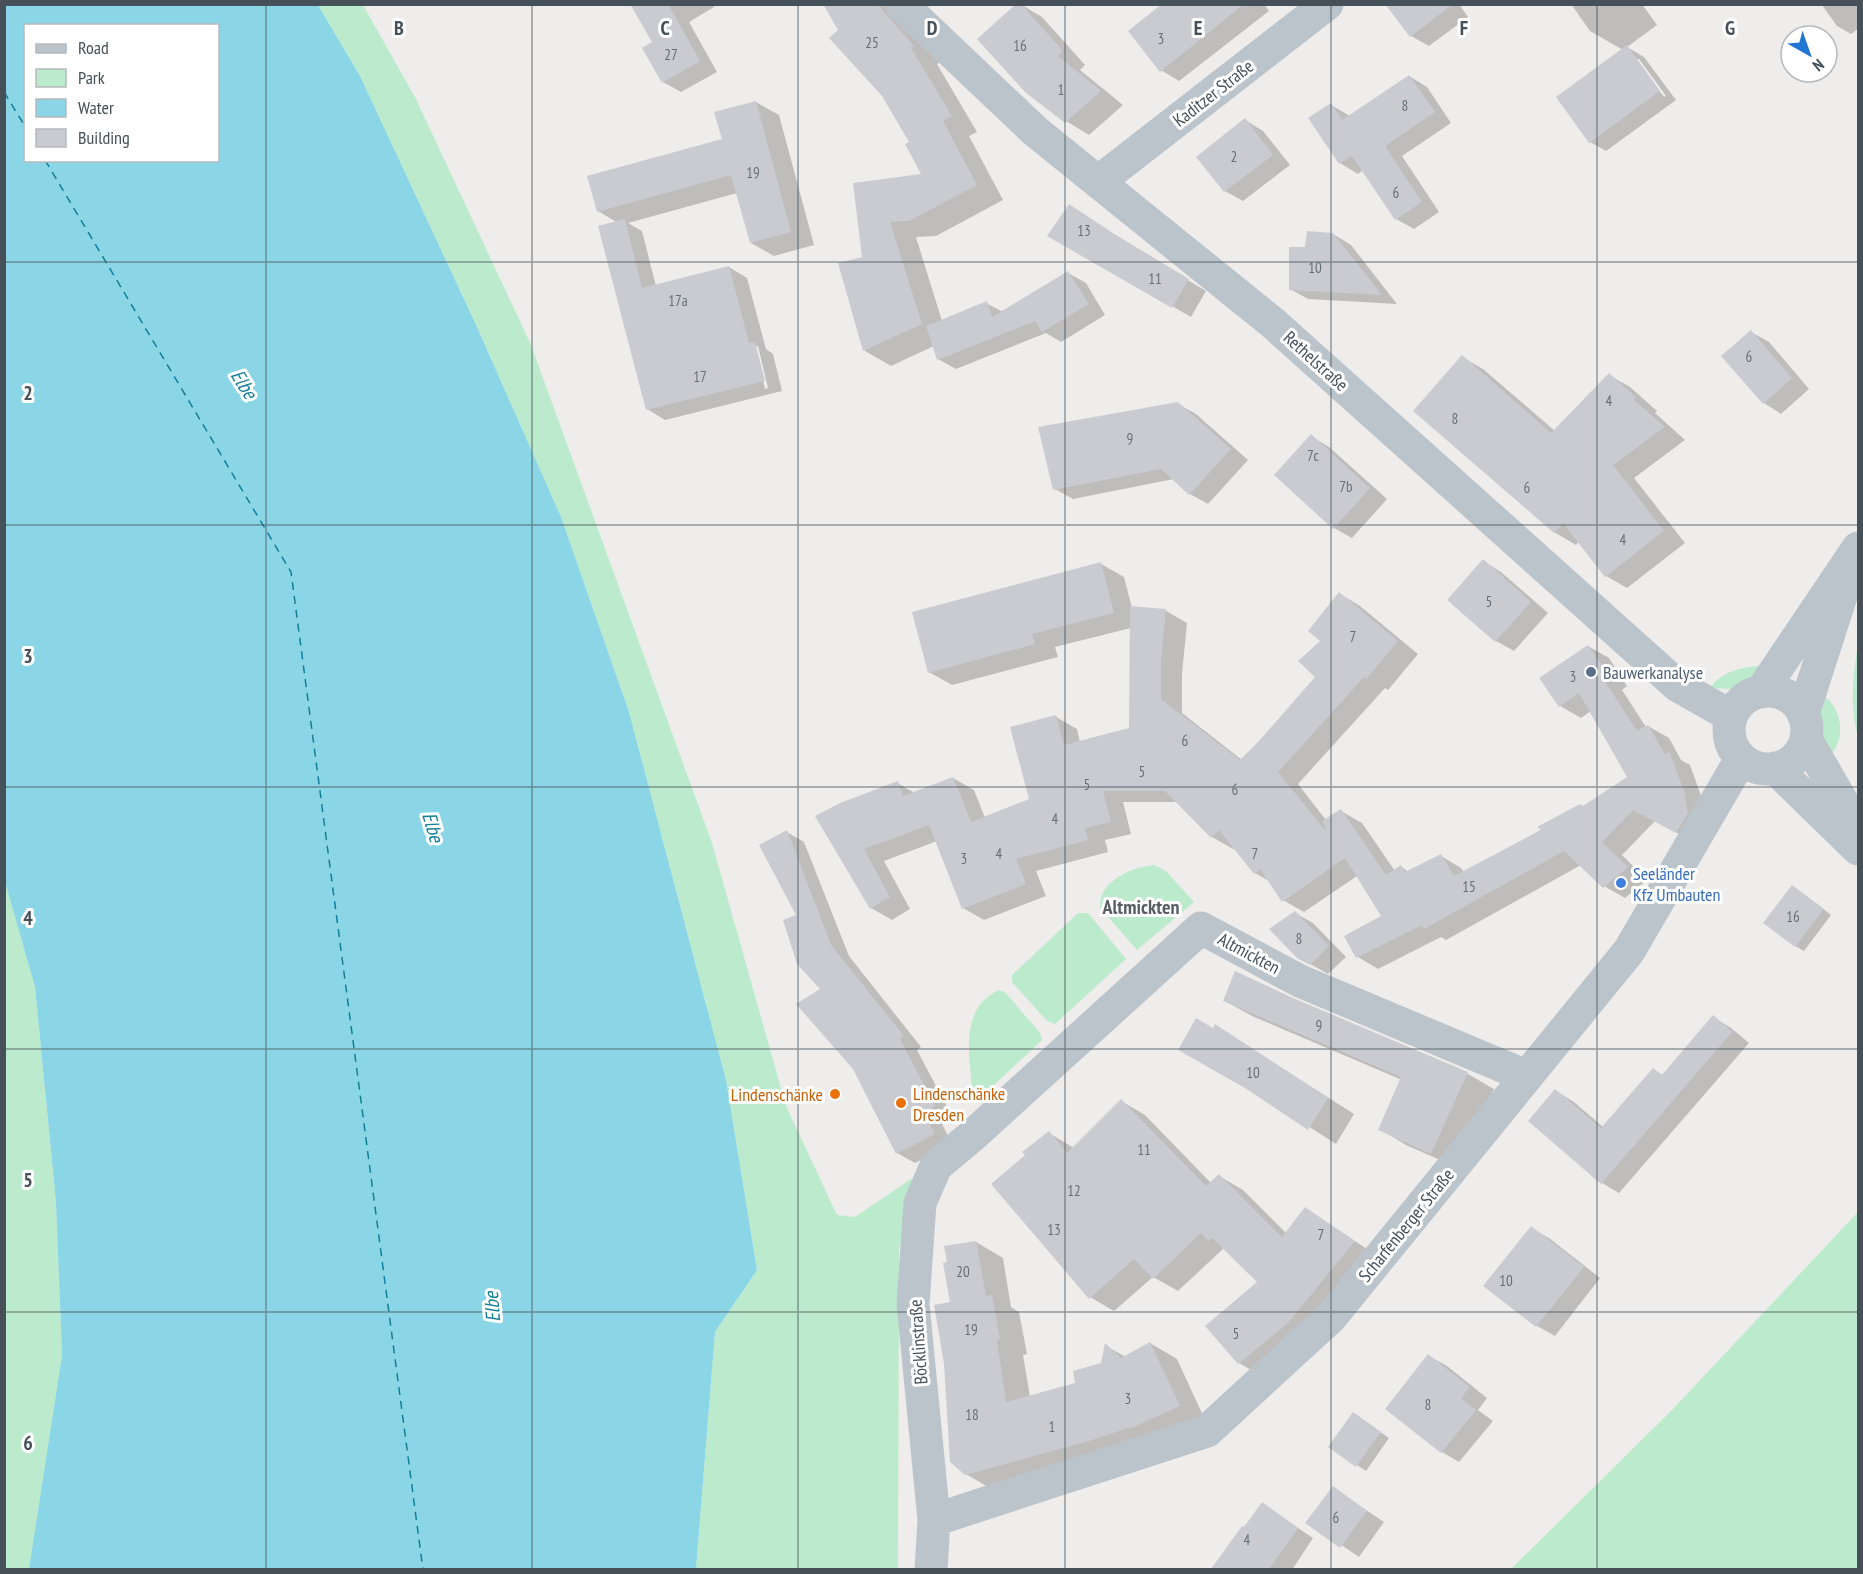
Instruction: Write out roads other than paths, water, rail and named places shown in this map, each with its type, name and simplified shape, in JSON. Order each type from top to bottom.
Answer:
[{"type":"street","name":"Rethelstraße","points":[[901,4],[1035,131],[1273,323],[1678,686],[1731,716]]},
{"type":"street","name":"Kaditzer Straße","points":[[1098,182],[1327,4]]},
{"type":"street","points":[[1761,692],[1857,550]]},
{"type":"street","points":[[1857,550],[1804,726],[1795,758],[1775,768],[1757,767],[1741,759],[1734,749],[1728,727],[1731,716],[1738,705],[1748,696],[1774,691],[1797,703],[1804,726],[1858,829]]},
{"type":"street","name":"Scharfenberger Straße","points":[[934,1520],[1207,1431],[1331,1317],[1629,951],[1741,759]]},
{"type":"street","points":[[1775,768],[1858,849]]},
{"type":"street","name":"Altmickten","points":[[936,1166],[981,1129],[1202,928],[1300,981],[1526,1076]]},
{"type":"street","name":"Böcklinstraße","points":[[931,1569],[934,1520],[913,1305],[920,1203],[936,1166]]},
{"type":"water","name":"Elbe","points":[[4,5],[318,5],[360,76],[477,327],[561,517],[629,712],[726,1080],[757,1270],[715,1332],[696,1569],[29,1569],[62,1355],[56,1202],[35,987],[4,878]]},
{"type":"place","name":"Bauwerkanalyse","points":[[1591,672]]},
{"type":"place","name":"Seeländer Kfz Umbauten","points":[[1621,883]]},
{"type":"place","name":"Lindenschänke","points":[[835,1094]]},
{"type":"place","name":"Lindenschänke Dresden","points":[[901,1103]]},
{"type":"district","name":"Altmickten","points":[[1141,907]]}]
